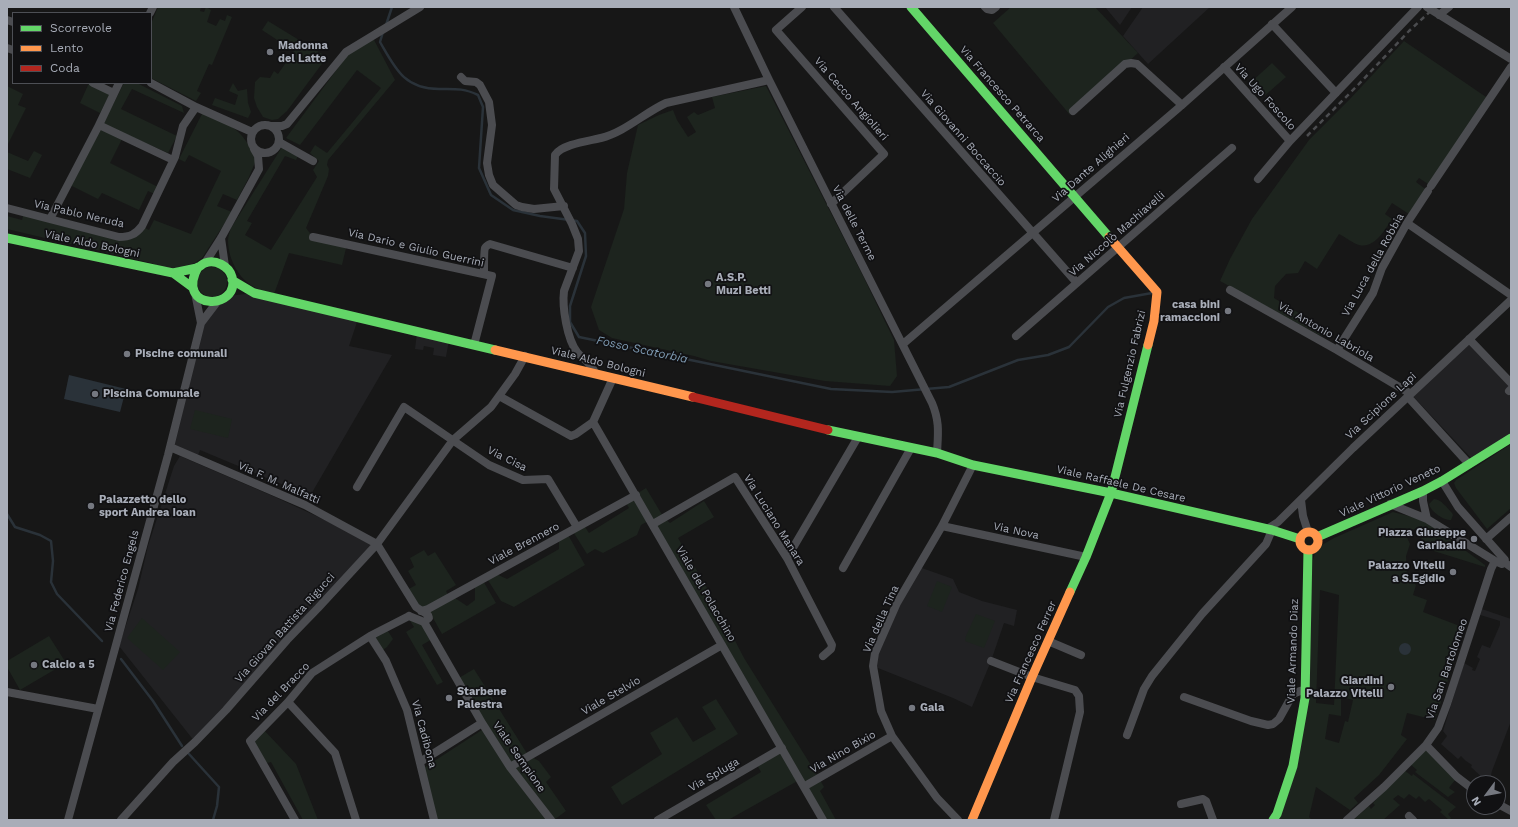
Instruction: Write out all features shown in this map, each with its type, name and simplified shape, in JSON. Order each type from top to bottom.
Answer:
[{"type":"main road","name":"Via Francesco Petrarca","points":[[911,7],[1074,197]]},
{"type":"main road","name":"Via Fulgenzio Fabrizi","points":[[1074,197],[1157,292],[1154,320],[1111,493]]},
{"type":"main road","name":"Viale Aldo Bologni","points":[[7,238],[173,273],[202,265]]},
{"type":"main road","points":[[215,262],[225,266],[231,275],[232,280],[228,296],[217,302],[205,301],[194,290],[193,276],[202,265],[215,262]]},
{"type":"main road","name":"Viale Aldo Bologni","points":[[173,273],[194,290]]},
{"type":"main road","name":"Viale Aldo Bologni","points":[[232,280],[254,292],[381,324],[525,356],[858,437],[937,453]]},
{"type":"main road","name":"Viale Aldo Bologni","points":[[228,296],[254,292]]},
{"type":"main road","name":"Viale Vittorio Veneto","points":[[1317,537],[1390,504],[1423,491],[1442,481],[1511,438]]},
{"type":"main road","name":"Viale Raffaele De Cesare","points":[[937,453],[973,465],[1111,493],[1270,530],[1300,539]]},
{"type":"main road","name":"Via Francesco Ferrer","points":[[972,820],[1032,677],[1086,557],[1111,493]]},
{"type":"main road","points":[[1308,532],[1313,533],[1317,537],[1318,540],[1316,546],[1308,550],[1300,544],[1300,539],[1303,534],[1308,532]]},
{"type":"main road","name":"Viale Armando Diaz","points":[[1273,820],[1277,814],[1293,766],[1304,705],[1308,550]]},
{"type":"street","points":[[202,265],[221,238],[260,169],[262,159],[275,149],[287,124],[346,52],[420,7]]},
{"type":"street","name":"Via delle Terme","points":[[734,7],[769,80],[932,403],[938,422],[937,453]]},
{"type":"street","name":"Via Cecco Angiolieri","points":[[802,7],[776,30],[884,154],[831,204]]},
{"type":"street","name":"Via Giovanni Boccaccio","points":[[834,7],[1077,283]]},
{"type":"street","points":[[985,7],[992,10],[996,7]]},
{"type":"street","name":"Via Dante Alighieri","points":[[903,344],[1182,105],[1292,7]]},
{"type":"street","name":"Via Ugo Foscolo","points":[[1258,179],[1290,141],[1418,7]]},
{"type":"street","points":[[1427,7],[1511,59]]},
{"type":"street","points":[[1439,15],[1449,7]]},
{"type":"street","points":[[1272,24],[1336,93]]},
{"type":"street","points":[[1073,111],[1125,64],[1131,63],[1137,64],[1182,105]]},
{"type":"street","name":"Via Ugo Foscolo","points":[[1224,67],[1290,141]]},
{"type":"street","name":"Via Luca della Robbia","points":[[1337,350],[1372,293],[1382,268],[1407,223],[1511,67]]},
{"type":"street","points":[[461,77],[465,81],[476,82],[480,85],[489,102],[492,125],[487,162],[489,175],[493,185],[516,205],[534,209],[566,210]]},
{"type":"street","points":[[595,373],[592,366],[576,351],[570,337],[564,311],[564,291],[579,251],[578,239],[553,184],[555,155],[561,149],[592,139],[601,138],[620,130],[666,103],[769,80]]},
{"type":"street","points":[[95,84],[114,93]]},
{"type":"street","points":[[50,219],[118,84]]},
{"type":"street","points":[[152,84],[196,107],[252,132]]},
{"type":"street","points":[[99,124],[173,160],[183,126],[196,107]]},
{"type":"street","points":[[260,169],[258,156],[250,141],[252,132],[261,125],[282,126],[287,124]]},
{"type":"street","points":[[271,126],[277,131],[279,140],[313,161]]},
{"type":"street","name":"Via Niccolò Machiavelli","points":[[1016,336],[1232,148]]},
{"type":"street","points":[[254,149],[261,153],[268,153]]},
{"type":"street","name":"Via Pablo Neruda","points":[[7,208],[120,237],[131,236],[137,233],[142,226],[173,160]]},
{"type":"street","points":[[1407,223],[1511,295]]},
{"type":"street","name":"Via Dario e Giulio Guerrini","points":[[313,236],[492,276],[474,345]]},
{"type":"street","points":[[221,238],[225,266]]},
{"type":"street","points":[[484,274],[484,251],[486,246],[490,244],[573,268]]},
{"type":"street","name":"Via Federico Engels","points":[[194,290],[201,323]]},
{"type":"street","name":"Via Antonio Labriola","points":[[1230,290],[1337,350],[1409,395],[1469,464]]},
{"type":"street","name":"Via Scipione Lapi","points":[[1270,530],[1409,395],[1511,300]]},
{"type":"street","name":"Via Federico Engels","points":[[68,820],[170,447],[201,323],[217,302]]},
{"type":"street","points":[[1469,340],[1489,366],[1510,388]]},
{"type":"street","name":"Via Giovan Battista Rigucci","points":[[121,820],[173,762],[196,742],[226,710],[287,640],[377,544],[453,440],[490,407],[515,374],[525,356]]},
{"type":"street","points":[[499,396],[571,436],[593,422],[613,378]]},
{"type":"street","points":[[357,487],[404,407],[453,440]]},
{"type":"street","name":"Viale del Polacchino","points":[[593,422],[805,786],[823,820]]},
{"type":"street","points":[[787,558],[858,437]]},
{"type":"street","name":"Via Cisa","points":[[453,440],[490,465],[523,480],[548,479],[577,527]]},
{"type":"street","name":"Via F. M. Malfatti","points":[[170,447],[305,505],[377,544]]},
{"type":"street","points":[[843,568],[911,448]]},
{"type":"street","name":"Via della Tina","points":[[958,820],[937,798],[892,736],[881,711],[873,666],[875,653],[897,603],[942,526],[973,465]]},
{"type":"street","name":"Via Luciano Manara","points":[[653,524],[735,477],[787,558],[832,645],[823,656]]},
{"type":"street","points":[[1442,481],[1458,508],[1509,566]]},
{"type":"street","points":[[1423,491],[1423,501],[1427,519]]},
{"type":"street","name":"Viale Brennero","points":[[418,609],[428,609],[636,495]]},
{"type":"street","points":[[1301,500],[1303,516],[1308,532]]},
{"type":"street","points":[[1390,504],[1427,519],[1495,561],[1509,566]]},
{"type":"street","points":[[1486,539],[1511,517]]},
{"type":"street","name":"Via Nova","points":[[942,526],[1086,557]]},
{"type":"street","points":[[1127,735],[1142,694],[1152,676],[1202,614],[1266,544],[1270,530]]},
{"type":"street","points":[[377,544],[418,609]]},
{"type":"street","name":"Via San Bartolomeo","points":[[1347,820],[1384,787],[1426,745],[1441,722],[1491,569],[1495,561]]},
{"type":"street","points":[[418,609],[411,609],[409,616],[424,622]]},
{"type":"street","name":"Viale Sempione","points":[[418,609],[427,613],[429,617],[428,620],[424,622],[482,723],[510,767],[551,820]]},
{"type":"street","name":"Via del Bracco","points":[[295,820],[250,741],[288,702],[312,673],[370,636],[409,616]]},
{"type":"street","name":"Via Cadibona","points":[[370,636],[386,660],[403,697],[434,820]]},
{"type":"street","points":[[1048,641],[1081,655]]},
{"type":"street","name":"Viale Stelvio","points":[[510,767],[722,645]]},
{"type":"street","points":[[991,661],[1032,677],[1075,690],[1079,696],[1080,712],[1054,820]]},
{"type":"street","points":[[1184,696],[1252,721],[1268,725],[1277,722],[1293,694],[1305,690]]},
{"type":"street","points":[[7,692],[98,709]]},
{"type":"street","points":[[288,702],[335,753],[356,820]]},
{"type":"street","points":[[1287,704],[1304,705]]},
{"type":"street","points":[[420,762],[482,723]]},
{"type":"street","name":"Via Nino Bixio","points":[[805,786],[892,736]]},
{"type":"street","points":[[1426,745],[1457,777],[1466,784]]},
{"type":"street","name":"Via Spluga","points":[[658,820],[782,748]]},
{"type":"street","points":[[1181,804],[1203,799],[1206,801],[1213,820]]},
{"type":"shaded area","points":[[158,7],[201,7],[200,11],[204,12],[206,7],[211,10],[207,22],[216,26],[220,19],[225,21],[227,15],[232,17],[212,65],[209,64],[197,91],[201,93],[196,101],[152,79],[152,22]]},
{"type":"shaded area","points":[[1011,7],[1095,7],[1138,53],[1070,115],[993,23]]},
{"type":"shaded area","points":[[1105,7],[1132,7],[1120,25]]},
{"type":"shaded area","points":[[1143,7],[1210,7],[1148,64],[1123,36]]},
{"type":"shaded area","points":[[268,21],[327,57],[287,111],[278,119],[272,120],[263,117],[257,107],[254,98],[255,82],[260,77],[270,78],[274,71],[278,74],[294,51],[262,30]]},
{"type":"shaded area","points":[[373,38],[395,80],[328,160],[328,176],[306,228],[313,237],[347,244],[342,265],[289,253],[274,294],[256,288],[244,280],[232,261],[228,240],[231,228],[282,147],[298,156],[296,160],[285,156],[247,221],[252,223],[245,235],[271,250],[317,177],[313,170],[319,161],[310,153],[315,145],[327,153],[381,88],[357,70],[300,145],[286,138],[349,53]]},
{"type":"shaded area","points":[[1404,41],[1489,99],[1431,186],[1419,178],[1416,182],[1428,191],[1412,216],[1392,203],[1385,214],[1392,219],[1378,238],[1370,244],[1359,245],[1339,234],[1317,269],[1305,261],[1298,273],[1286,274],[1275,286],[1274,298],[1322,327],[1325,333],[1324,336],[1319,335],[1220,281],[1230,259],[1252,219],[1309,140]]},
{"type":"shaded area","points":[[1272,63],[1286,77],[1262,98],[1249,84]]},
{"type":"shaded area","points":[[233,83],[238,91],[247,89],[248,103],[251,112],[248,118],[212,105],[215,98],[235,105],[238,95],[229,91]]},
{"type":"shaded area","points":[[89,84],[111,92],[100,113],[80,103]]},
{"type":"shaded area","points":[[123,84],[139,84],[182,106],[184,113],[132,89],[121,109],[177,136],[168,153],[103,124]]},
{"type":"shaded area","points":[[7,86],[23,94],[18,105],[26,108],[7,146]]},
{"type":"shaded area","points":[[766,86],[894,340],[897,376],[890,386],[825,381],[711,361],[612,338],[599,330],[591,307],[624,209],[627,173],[638,125],[673,110],[677,120],[688,137],[696,132],[687,117],[694,112],[698,115],[715,108],[712,97]]},
{"type":"shaded area","points":[[203,112],[235,129],[246,141],[256,160],[237,200],[223,194],[217,206],[232,212],[202,258],[195,263],[170,270],[151,263],[7,229],[7,216],[22,220],[24,212],[124,240],[136,236],[145,228],[149,230],[154,220],[191,234],[221,171],[189,155],[185,162],[179,159]]},
{"type":"shaded area","points":[[98,128],[122,139],[110,163],[160,188],[157,195],[148,191],[139,210],[102,193],[98,199],[68,184]]},
{"type":"shaded area","points":[[34,151],[42,155],[30,178],[7,169],[7,152],[28,161]]},
{"type":"shaded area","points":[[212,267],[223,271],[227,282],[223,293],[212,297],[201,293],[197,282],[201,271]]},
{"type":"shaded area","points":[[254,293],[358,319],[349,346],[392,355],[310,496],[200,450],[197,458],[170,447],[201,323],[228,296]]},
{"type":"shaded area","points":[[417,333],[449,340],[446,357],[433,355],[434,348],[424,346],[423,350],[415,349]]},
{"type":"shaded area","points":[[1469,339],[1511,383],[1511,438],[1472,459],[1411,394]]},
{"type":"shaded area","name":"Piscina Comunale","points":[[69,375],[126,389],[120,412],[64,399]]},
{"type":"shaded area","points":[[195,410],[232,419],[228,438],[190,429]]},
{"type":"shaded area","points":[[1511,444],[1511,508],[1487,529],[1456,488],[1454,483],[1456,480]]},
{"type":"shaded area","points":[[180,456],[275,497],[377,544],[195,742],[119,646],[138,589],[148,546],[174,466]]},
{"type":"shaded area","points":[[646,488],[664,518],[670,523],[704,501],[714,517],[678,538],[714,600],[744,658],[819,778],[824,787],[820,791],[836,820],[823,820],[801,779],[728,820],[716,820],[706,805],[761,772],[756,763],[782,748],[650,520],[641,525],[637,535],[603,553],[595,549],[587,554],[572,530],[583,524],[589,533],[629,508],[625,501]]},
{"type":"shaded area","points":[[1434,499],[1441,502],[1452,513],[1453,515],[1451,520],[1441,517],[1432,510],[1429,504]]},
{"type":"shaded area","points":[[1393,512],[1424,520],[1485,565],[1485,567],[1421,547],[1422,526],[1405,533],[1410,544],[1406,556],[1407,576],[1416,585],[1413,595],[1427,600],[1423,612],[1465,628],[1435,720],[1407,713],[1401,735],[1407,739],[1379,775],[1354,798],[1358,803],[1350,810],[1316,787],[1309,817],[1312,820],[1279,820],[1297,767],[1313,560],[1315,553],[1322,545],[1334,538]],"holes":[[[1320,590],[1339,595],[1334,705],[1316,703]],[[1341,697],[1353,700],[1348,722],[1345,721],[1339,743],[1325,739],[1329,714],[1341,716]]]},
{"type":"shaded area","points":[[567,533],[585,565],[514,607],[501,601],[486,577],[494,573],[507,579],[559,549],[559,538]]},
{"type":"shaded area","points":[[424,550],[428,556],[435,552],[456,585],[446,591],[449,597],[452,596],[467,606],[475,600],[475,583],[482,579],[496,603],[442,634],[428,609],[421,611],[405,591],[416,585],[408,571],[414,567],[410,558]]},
{"type":"shaded area","points":[[919,567],[953,579],[959,592],[982,601],[1017,610],[1014,626],[1004,623],[991,661],[972,707],[873,666],[875,653]]},
{"type":"shaded area","points":[[937,581],[952,587],[942,612],[927,606]]},
{"type":"shaded area","points":[[1479,608],[1511,619],[1511,721],[1491,775],[1480,775],[1471,767],[1472,765],[1461,756],[1458,759],[1441,744],[1447,736],[1443,731],[1464,663],[1473,668],[1472,670],[1475,671],[1480,659],[1477,657],[1482,645],[1490,648],[1500,625],[1500,621],[1477,614]]},
{"type":"shaded area","points":[[976,614],[995,621],[984,648],[965,641]]},
{"type":"shaded area","points":[[407,616],[424,622],[434,638],[422,645],[443,682],[437,685],[406,632],[414,627]]},
{"type":"shaded area","points":[[142,618],[180,652],[163,670],[127,638]]},
{"type":"shaded area","points":[[386,628],[393,639],[387,647],[380,652],[370,636]]},
{"type":"shaded area","name":"Calcio a 5","points":[[49,636],[66,663],[20,690],[7,667],[7,661]]},
{"type":"shaded area","points":[[1403,643],[1407,643],[1411,649],[1407,655],[1403,655],[1399,651],[1399,647]]},
{"type":"shaded area","points":[[474,669],[528,755],[539,761],[551,777],[546,782],[566,811],[554,820],[549,817],[544,820],[434,820],[422,769],[485,728],[457,679]]},
{"type":"shaded area","points":[[716,699],[738,734],[622,805],[611,787],[662,754],[650,733],[677,717],[693,742],[716,729],[702,707]]},
{"type":"shaded area","points":[[262,728],[296,764],[318,820],[303,820],[271,762],[264,764],[250,741]]},
{"type":"shaded area","points":[[1424,748],[1456,779],[1449,788],[1455,792],[1448,797],[1415,772],[1417,770],[1410,764]]},
{"type":"shaded area","points":[[1404,770],[1412,776],[1413,774],[1456,807],[1448,814],[1451,818],[1449,820],[1440,812],[1442,810],[1429,799],[1425,802],[1419,796],[1416,799],[1409,794],[1404,799],[1398,795],[1393,799],[1400,805],[1383,820],[1353,820],[1369,806],[1371,809],[1375,805],[1373,803]]},
{"type":"waterway","name":"Fosso Scatorbia","points":[[386,25],[392,7]]},
{"type":"waterway","name":"Fosso Scatorbia","points":[[383,32],[380,42],[396,68],[409,81],[427,88],[459,89],[478,95],[483,107],[479,168],[491,195],[513,210],[540,216],[577,221],[585,233],[586,256],[570,306],[570,322],[579,337],[831,389],[892,392],[949,387],[1018,360],[1048,355],[1069,347],[1108,307],[1124,298],[1152,293]]},
{"type":"waterway","points":[[7,514],[15,527],[40,535],[51,541],[53,561],[51,582],[57,594],[102,641]]},
{"type":"waterway","points":[[121,659],[153,701],[182,746]]},
{"type":"waterway","points":[[189,754],[219,787],[217,806],[213,820]]},
{"type":"railway","points":[[1307,136],[1409,31],[1435,7]]},
{"type":"traffic: fast","points":[[911,7],[1109,237]]},
{"type":"traffic: fast","points":[[7,238],[173,273],[192,287]]},
{"type":"traffic: fast","points":[[173,273],[197,268],[198,268],[204,263],[209,262],[221,264],[228,270],[232,277],[232,288],[227,296],[219,300],[209,301],[201,298],[194,292],[193,281],[198,267]]},
{"type":"traffic: fast","points":[[232,280],[254,293],[495,350]]},
{"type":"traffic: fast","points":[[1070,592],[1086,557],[1111,493],[1148,345]]},
{"type":"traffic: fast","points":[[828,430],[937,453],[973,465],[1111,493],[1272,530],[1300,539]]},
{"type":"traffic: fast","points":[[1317,537],[1423,491],[1442,481],[1511,438]]},
{"type":"traffic: fast","points":[[1273,820],[1277,814],[1293,766],[1305,698],[1308,550]]},
{"type":"traffic: slow","points":[[1109,237],[1157,292],[1154,321],[1148,345]]},
{"type":"traffic: slow","points":[[495,350],[693,397]]},
{"type":"traffic: slow","points":[[1309,532],[1315,535],[1318,541],[1315,547],[1309,550],[1303,547],[1300,541],[1303,535],[1309,532]]},
{"type":"traffic: slow","points":[[972,820],[1032,677],[1070,592]]},
{"type":"traffic: jam","points":[[693,397],[828,430]]},
{"type":"place","name":"Madonna del Latte","points":[[270,52]]},
{"type":"place","name":"A.S.P. Muzi Betti","points":[[708,284]]},
{"type":"place","name":"casa bini ramaccioni","points":[[1228,311]]},
{"type":"place","name":"Piscine comunali","points":[[127,354]]},
{"type":"place","name":"Piscina Comunale","points":[[95,394]]},
{"type":"place","name":"Palazzetto dello sport Andrea Ioan","points":[[91,506]]},
{"type":"place","name":"Piazza Giuseppe Garibaldi","points":[[1474,539]]},
{"type":"place","name":"Palazzo Vitelli a S.Egidio","points":[[1453,572]]},
{"type":"place","name":"Calcio a 5","points":[[34,665]]},
{"type":"place","name":"Giardini Palazzo Vitelli","points":[[1391,687]]},
{"type":"place","name":"Starbene Palestra","points":[[449,698]]},
{"type":"place","name":"Gala","points":[[912,708]]}]
